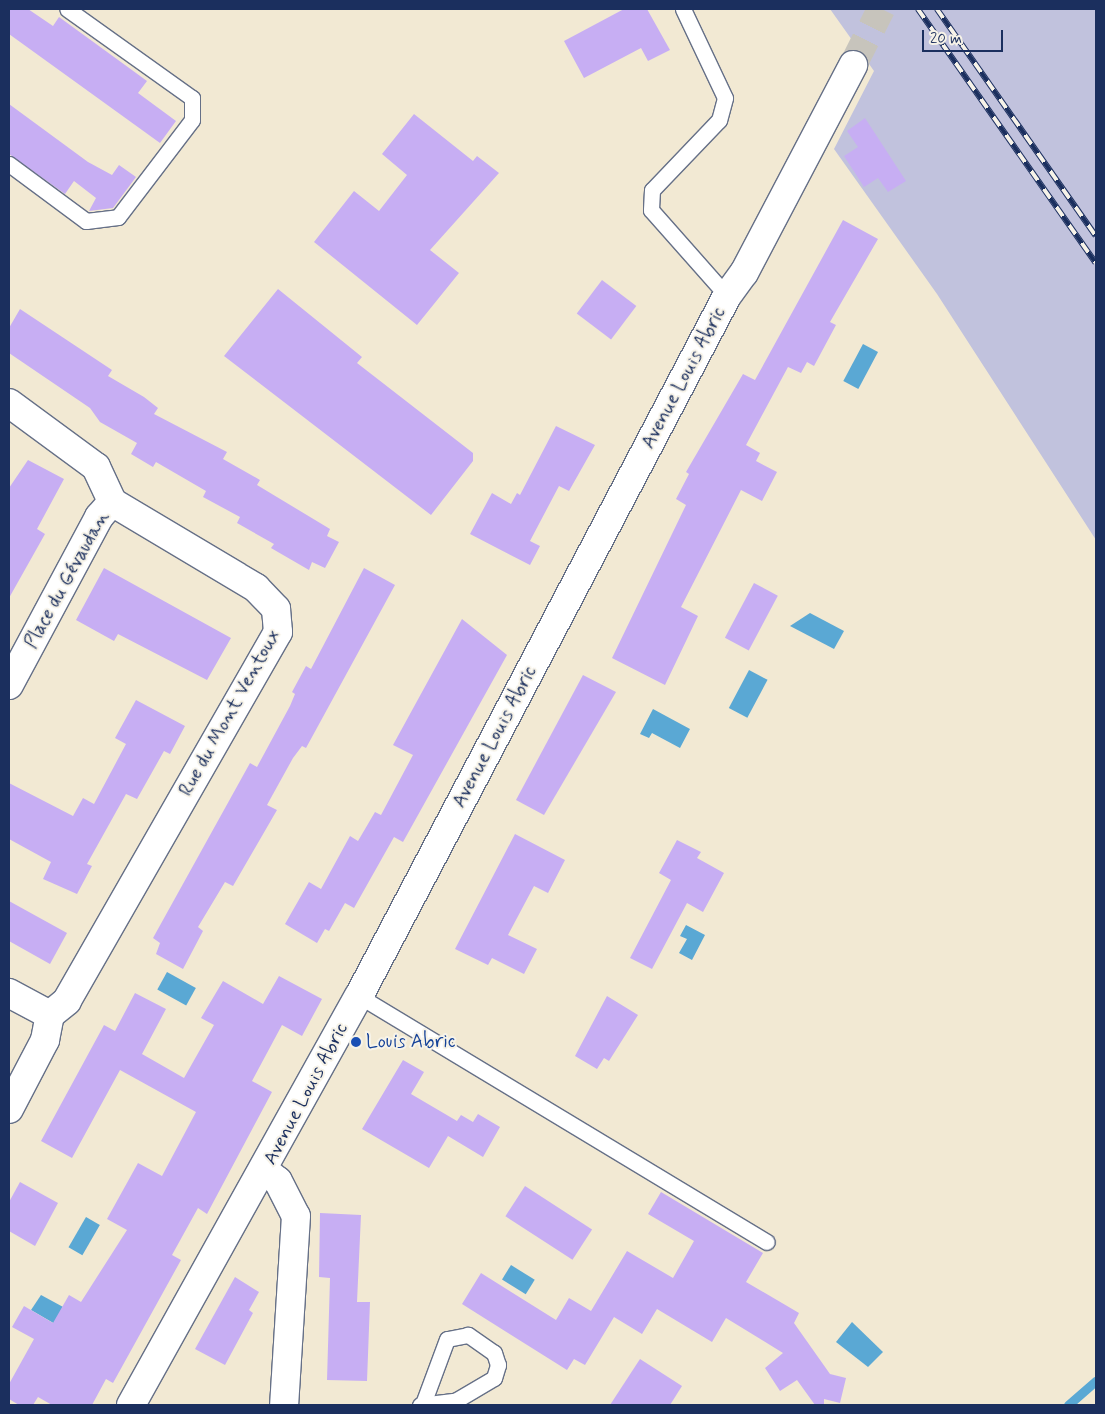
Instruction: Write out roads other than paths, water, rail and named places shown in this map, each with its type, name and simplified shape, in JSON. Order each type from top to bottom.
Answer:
[{"type":"street","name":"Avenue Louis Abric","points":[[131,1405],[265,1171],[727,296],[744,273],[853,65]]},
{"type":"street","points":[[9,403],[96,467],[112,502]]},
{"type":"street","name":"Place du Gévaudan","points":[[9,685],[99,517],[112,502]]},
{"type":"street","name":"Rue du Mont Ventoux","points":[[50,1015],[67,1001],[278,632],[276,609],[256,588],[112,502]]},
{"type":"street","points":[[9,993],[50,1015],[45,1040],[9,1109]]},
{"type":"street","points":[[265,1171],[278,1181],[296,1216],[284,1405]]},
{"type":"lane","points":[[9,164],[86,221],[118,217],[192,120],[192,98],[67,9]]},
{"type":"lane","points":[[683,9],[725,98],[718,120],[652,190],[651,210],[727,296]]},
{"type":"lane","points":[[359,996],[766,1242]]},
{"type":"lane","points":[[468,1335],[494,1353],[498,1365],[494,1378],[455,1401],[421,1404],[447,1339],[468,1335]]},
{"type":"water","points":[[863,344],[878,352],[858,389],[843,381]]},
{"type":"water","points":[[810,613],[844,631],[834,649],[790,626]]},
{"type":"water","points":[[749,670],[768,680],[747,718],[729,708]]},
{"type":"water","points":[[653,709],[690,729],[680,748],[652,733],[649,738],[640,734]]},
{"type":"water","points":[[686,925],[705,935],[692,960],[679,953],[687,939],[680,936]]},
{"type":"water","points":[[167,972],[196,988],[186,1005],[157,989]]},
{"type":"water","points":[[86,1217],[100,1225],[82,1255],[68,1247]]},
{"type":"water","points":[[511,1265],[535,1280],[526,1294],[502,1279]]},
{"type":"water","points":[[41,1295],[65,1308],[62,1328],[31,1310]]},
{"type":"water","points":[[852,1322],[883,1352],[868,1367],[836,1342]]},
{"type":"waterway","points":[[1068,1405],[1096,1381]]},
{"type":"tunnel","points":[[853,65],[881,9]]},
{"type":"railway","points":[[918,9],[1096,263]]},
{"type":"railway","points":[[937,9],[1096,236]]},
{"type":"place","name":"Louis Abric","points":[[356,1042]]}]
